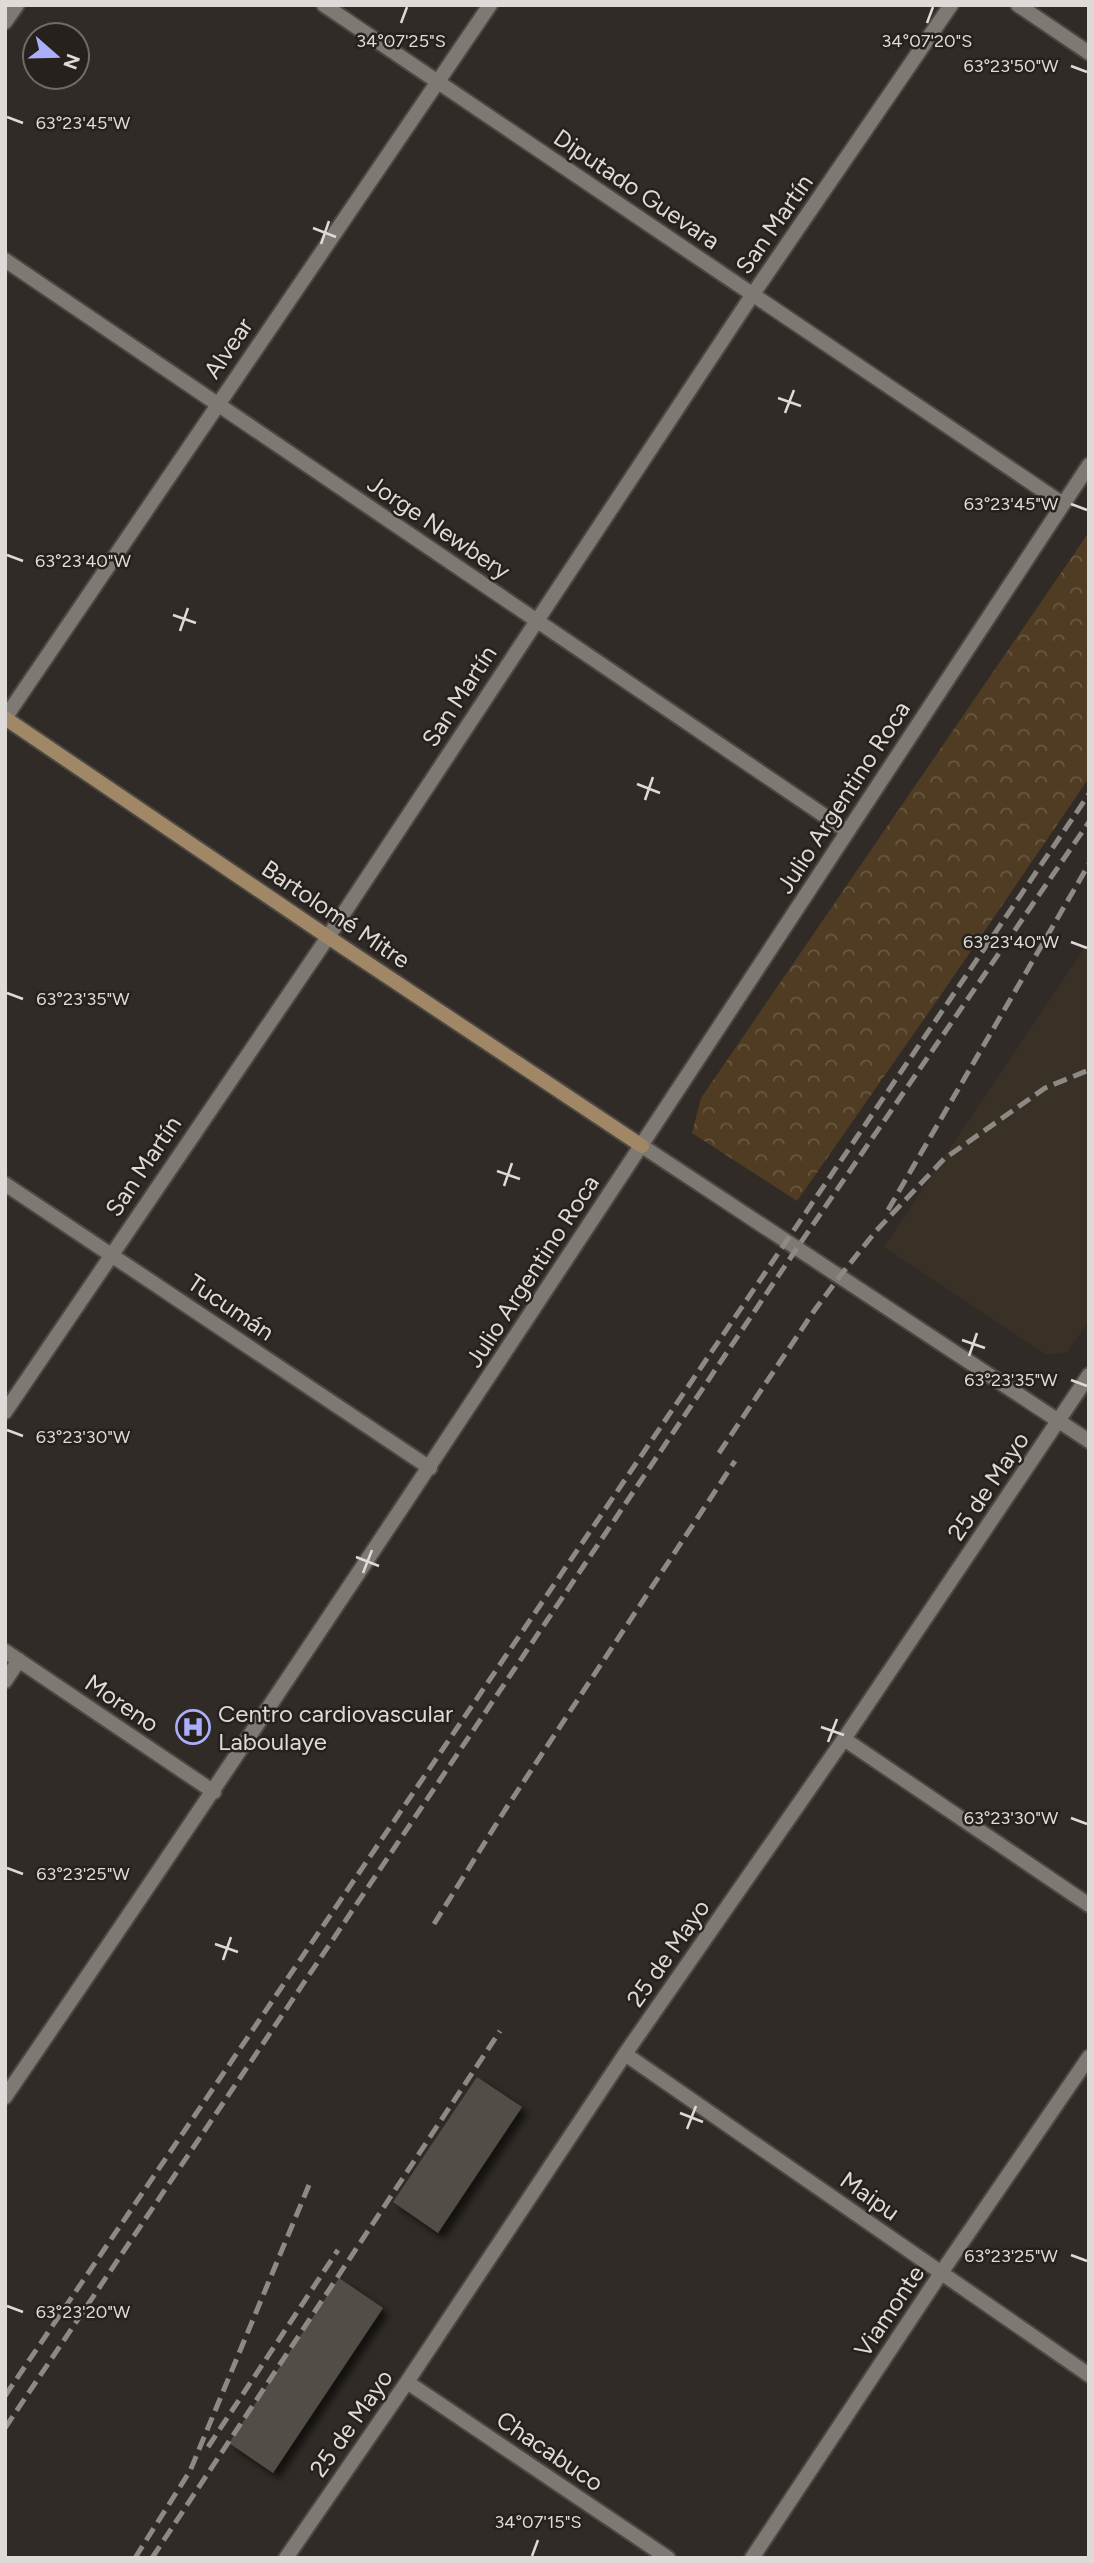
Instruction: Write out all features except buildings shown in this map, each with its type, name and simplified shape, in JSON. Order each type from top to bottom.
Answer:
[{"type":"main road","name":"Bartolomé Mitre","points":[[5,718],[642,1146]]},
{"type":"street","points":[[5,22],[17,5]]},
{"type":"street","name":"Diputado Guevara","points":[[324,5],[1063,503]]},
{"type":"street","name":"Alvear","points":[[5,718],[489,5]]},
{"type":"street","name":"San Martín","points":[[5,1412],[328,937],[753,294],[951,5]]},
{"type":"street","points":[[1018,5],[1089,53]]},
{"type":"street","name":"Jorge Newbery","points":[[5,260],[848,831]]},
{"type":"street","name":"Julio Argentino Roca","points":[[5,2097],[214,1792],[430,1468],[1089,465]]},
{"type":"street","points":[[642,1146],[1089,1441]]},
{"type":"street","name":"Tucumán","points":[[5,1184],[430,1468]]},
{"type":"street","name":"25 de Mayo","points":[[285,2558],[1089,1375]]},
{"type":"street","name":"Moreno","points":[[5,1651],[214,1792]]},
{"type":"street","points":[[5,1681],[19,1660]]},
{"type":"street","points":[[844,1739],[1089,1905]]},
{"type":"street","name":"Maipu","points":[[625,2054],[1089,2375]]},
{"type":"street","name":"Viamonte","points":[[752,2558],[941,2273],[1089,2057]]},
{"type":"street","name":"Chacabuco","points":[[407,2382],[668,2558]]},
{"type":"shaded area","points":[[1089,941],[1089,1321],[1066,1353],[1045,1354],[884,1247]]},
{"type":"green space","points":[[1089,532],[1089,778],[797,1201],[692,1133],[701,1098]]},
{"type":"railway","points":[[5,2396],[1089,794]]},
{"type":"railway","points":[[5,2428],[797,1248],[1089,822]]},
{"type":"railway","points":[[888,1210],[1089,864]]},
{"type":"railway","points":[[719,1453],[840,1276],[876,1231],[944,1159],[1045,1088],[1089,1070]]},
{"type":"railway","points":[[434,1924],[505,1810],[735,1461]]},
{"type":"railway","points":[[152,2558],[500,2031]]},
{"type":"railway","points":[[135,2558],[190,2471],[309,2185]]},
{"type":"railway","points":[[208,2447],[338,2250]]},
{"type":"place","name":"Centro cardiovascular Laboulaye","points":[[193,1727]]}]
